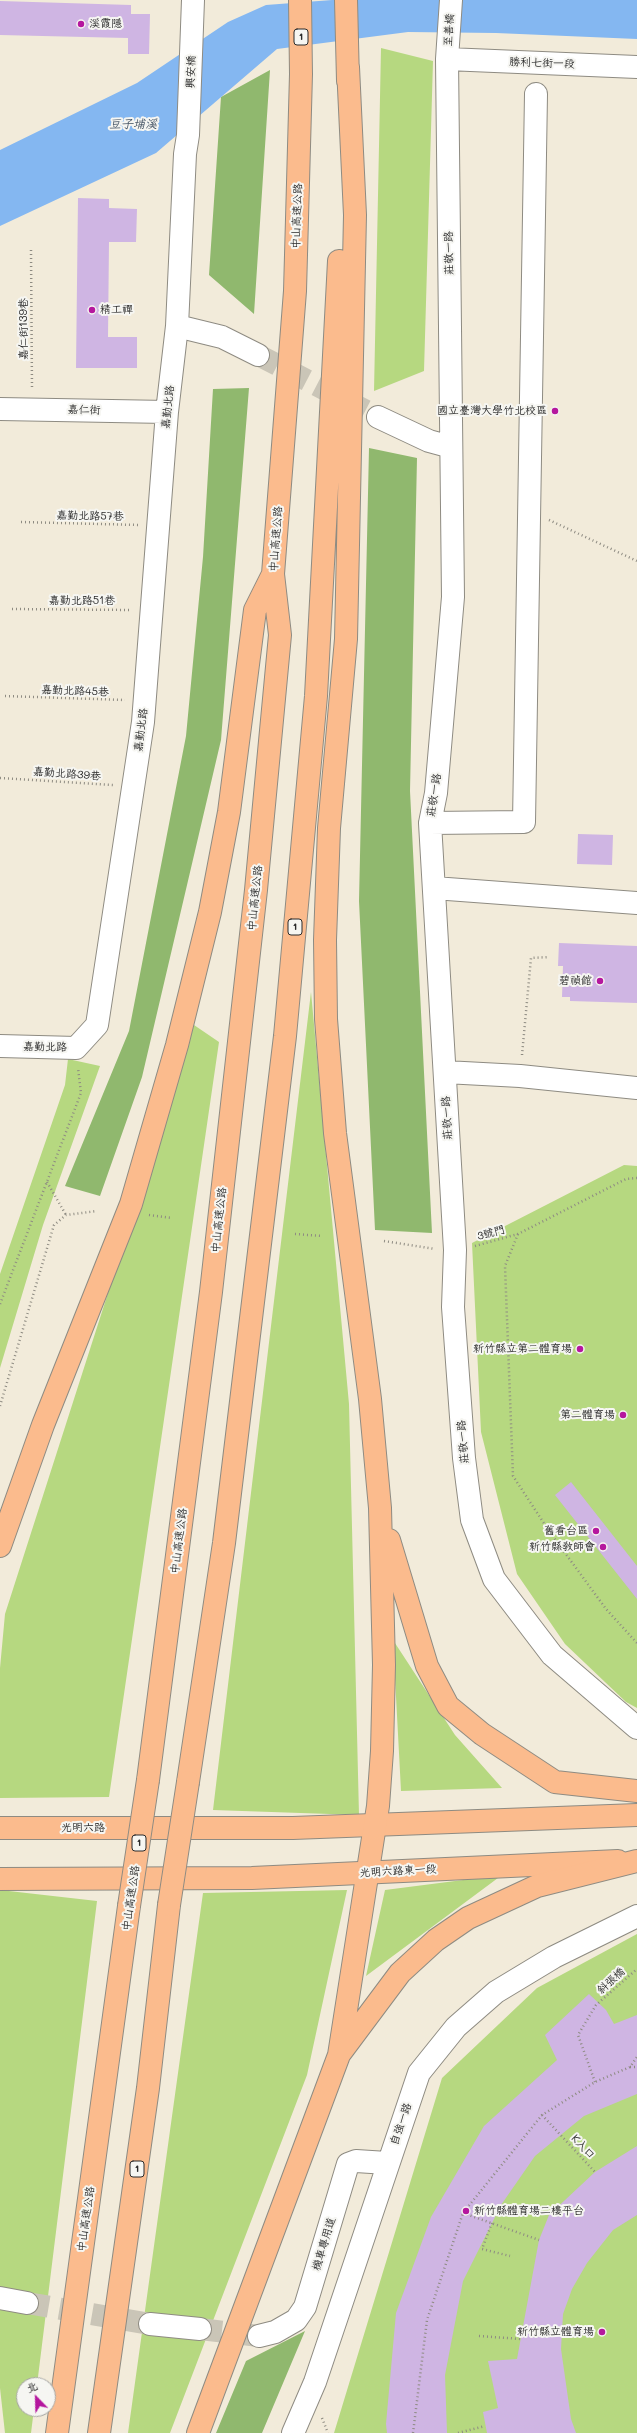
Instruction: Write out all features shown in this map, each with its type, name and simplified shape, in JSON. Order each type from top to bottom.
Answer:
[{"type":"main road","name":"中山高速公路","points":[[57,2433],[129,1906],[148,1780],[211,1292],[255,898],[280,635],[272,574],[294,291],[301,74],[300,0]]},
{"type":"main road","name":"1","points":[[99,2433],[148,2088],[170,1905],[224,1543],[286,1020],[316,696],[348,67],[346,0]]},
{"type":"main road","points":[[198,2433],[339,2054],[374,1823],[382,1751],[384,1665],[380,1508],[369,1391],[335,1134],[326,1019],[325,940],[329,828],[346,639],[355,215],[348,67]]},
{"type":"main road","points":[[0,1546],[43,1425],[131,1204],[177,1045],[210,912],[229,812],[255,610],[272,574]]},
{"type":"main road","points":[[380,1508],[427,1666],[448,1706],[488,1738],[555,1782],[637,1791]]},
{"type":"main road","points":[[374,1823],[637,1815]]},
{"type":"main road","name":"光明六路","points":[[0,1828],[293,1828],[374,1823]]},
{"type":"main road","points":[[339,2054],[400,1973],[436,1940],[468,1918],[537,1886],[637,1860]]},
{"type":"main road","name":"光明六路東一段","points":[[0,1879],[252,1878],[637,1860]]},
{"type":"street","name":"至善橋","points":[[447,60],[451,0]]},
{"type":"street","name":"興安橋","points":[[188,135],[193,4]]},
{"type":"street","name":"勝利七街一段","points":[[447,60],[637,67]]},
{"type":"street","name":"莊敬一路","points":[[447,60],[453,597],[436,793],[430,823],[455,1250],[453,1307],[464,1458],[472,1520],[494,1579],[552,1655],[637,1728]]},
{"type":"street","points":[[430,823],[524,822],[527,510],[536,94]]},
{"type":"street","name":"嘉勤北路","points":[[0,1046],[76,1048],[98,1025],[144,701],[167,412],[177,326],[188,135]]},
{"type":"street","points":[[177,326],[222,337],[258,355]]},
{"type":"street","name":"嘉仁街","points":[[0,409],[167,412]]},
{"type":"street","points":[[378,417],[428,441],[451,447]]},
{"type":"street","points":[[434,888],[637,903]]},
{"type":"street","points":[[444,1072],[520,1076],[637,1088]]},
{"type":"street","name":"自強一路","points":[[293,2433],[315,2382],[387,2163],[419,2073],[456,2027],[503,1988],[554,1957],[637,1916]]},
{"type":"street","name":"機車專用道","points":[[259,2336],[275,2332],[296,2320],[305,2307],[348,2164],[356,2161],[387,2163]]},
{"type":"street","points":[[0,2298],[28,2303]]},
{"type":"street","points":[[150,2324],[200,2329]]},
{"type":"path","name":"嘉仁街139巷","points":[[31,250],[32,409]]},
{"type":"path","points":[[527,510],[637,561]]},
{"type":"path","name":"嘉勤北路57巷","points":[[21,522],[158,525]]},
{"type":"path","name":"嘉勤北路51巷","points":[[12,609],[152,610]]},
{"type":"path","name":"嘉勤北路45巷","points":[[5,696],[144,701]]},
{"type":"path","name":"嘉勤北路39巷","points":[[0,778],[133,786]]},
{"type":"path","points":[[520,1076],[531,958],[548,957]]},
{"type":"path","points":[[0,1304],[81,1093],[76,1048]]},
{"type":"path","name":"3號門","points":[[468,1248],[518,1234],[626,1179],[637,1178]]},
{"type":"path","points":[[47,1181],[66,1215]]},
{"type":"path","points":[[0,1406],[54,1225],[66,1215],[97,1211]]},
{"type":"path","points":[[143,1215],[172,1218]]},
{"type":"path","points":[[295,1234],[322,1236]]},
{"type":"path","points":[[518,1234],[504,1266],[513,1476],[549,1531],[606,1609],[637,1643]]},
{"type":"path","points":[[384,1241],[436,1249]]},
{"type":"path","name":"斜張橋","points":[[595,2082],[578,2035],[596,2005],[637,1968]]},
{"type":"path","points":[[630,2067],[637,2057]]},
{"type":"path","points":[[413,2433],[427,2320],[463,2213],[542,2115],[595,2082],[630,2067],[637,2067]]},
{"type":"path","name":"K入口","points":[[542,2115],[595,2172]]},
{"type":"path","points":[[463,2213],[539,2240]]},
{"type":"path","points":[[492,2223],[482,2249],[510,2256]]},
{"type":"path","points":[[479,2336],[521,2339]]},
{"type":"path","points":[[321,2415],[328,2433]]},
{"type":"path","points":[[458,2433],[485,2426]]},
{"type":"green space","points":[[381,48],[433,61],[424,371],[374,391]]},
{"type":"green space","points":[[270,70],[254,314],[209,275],[221,97]]},
{"type":"green space","points":[[249,388],[221,740],[142,1077],[100,1196],[65,1186],[129,1031],[186,736],[203,557],[213,389]]},
{"type":"green space","points":[[369,448],[417,458],[410,791],[432,1233],[375,1230],[359,901]]},
{"type":"green space","points":[[311,992],[349,1404],[359,1815],[213,1810]]},
{"type":"green space","points":[[194,1025],[219,1042],[109,1797],[0,1798],[0,1668],[5,1614]]},
{"type":"green space","points":[[68,1059],[100,1066],[43,1225],[0,1368],[0,1274],[65,1085]]},
{"type":"green space","points":[[624,1165],[637,1166],[637,1708],[626,1702],[565,1644],[517,1574],[481,1432],[472,1243]]},
{"type":"green space","points":[[393,1640],[455,1735],[502,1788],[401,1791]]},
{"type":"green space","points":[[502,1875],[366,1976],[385,1890]]},
{"type":"green space","points":[[0,1890],[97,1901],[38,2377],[16,2377],[16,2417],[33,2417],[31,2433],[5,2433],[0,2388]]},
{"type":"green space","points":[[347,1890],[307,2075],[170,2433],[128,2433],[203,1893]]},
{"type":"green space","points":[[637,1934],[637,2433],[334,2433],[442,2078],[537,1988]]},
{"type":"green space","points":[[305,2331],[262,2433],[216,2433],[246,2361]]},
{"type":"water","name":"豆子埔溪","points":[[332,0],[637,0],[637,39],[496,33],[408,32],[277,49],[156,153],[0,226],[0,150],[137,83],[228,22],[266,5]]},
{"type":"building","name":"溪霞隱","points":[[0,1],[131,5],[131,14],[150,14],[149,54],[128,54],[128,38],[0,35]]},
{"type":"building","points":[[78,198],[109,199],[109,208],[137,209],[136,242],[109,242],[108,337],[137,337],[137,368],[76,368]]},
{"type":"building","points":[[578,834],[613,835],[612,865],[577,864]]},
{"type":"building","name":"碧禎館","points":[[559,943],[637,946],[637,1003],[570,1001],[570,997],[562,997],[563,966],[558,966]]},
{"type":"building","name":"舊看台區","points":[[571,1482],[637,1566],[637,1599],[555,1495]]},
{"type":"building","name":"新竹縣體育場二樓平台","points":[[589,1994],[606,2010],[614,2024],[637,2015],[637,2094],[584,2116],[535,2156],[501,2205],[463,2281],[445,2375],[447,2433],[387,2433],[386,2424],[396,2313],[431,2217],[484,2126],[557,2060],[545,2035]]},
{"type":"building","name":"新竹縣立體育場","points":[[637,2146],[637,2215],[613,2230],[587,2263],[572,2289],[563,2314],[561,2349],[571,2419],[576,2433],[487,2433],[483,2412],[498,2408],[488,2361],[517,2359],[539,2240],[549,2215],[595,2172]]},
{"type":"tunnel","points":[[258,355],[378,417]]},
{"type":"tunnel","points":[[27,2303],[150,2324]]},
{"type":"tunnel","points":[[200,2329],[259,2336]]},
{"type":"place","name":"溪霞隱","points":[[81,24]]},
{"type":"place","name":"精工禪","points":[[92,310]]},
{"type":"place","name":"國立臺灣大學竹北校區","points":[[555,411]]},
{"type":"place","name":"碧禎館","points":[[600,981]]},
{"type":"place","name":"新竹縣立第二體育場","points":[[580,1349]]},
{"type":"place","name":"第二體育場","points":[[623,1415]]},
{"type":"place","name":"舊看台區","points":[[596,1531]]},
{"type":"place","name":"新竹縣教師會","points":[[603,1547]]},
{"type":"place","name":"新竹縣體育場二樓平台","points":[[466,2211]]},
{"type":"place","name":"新竹縣立體育場","points":[[602,2332]]}]
